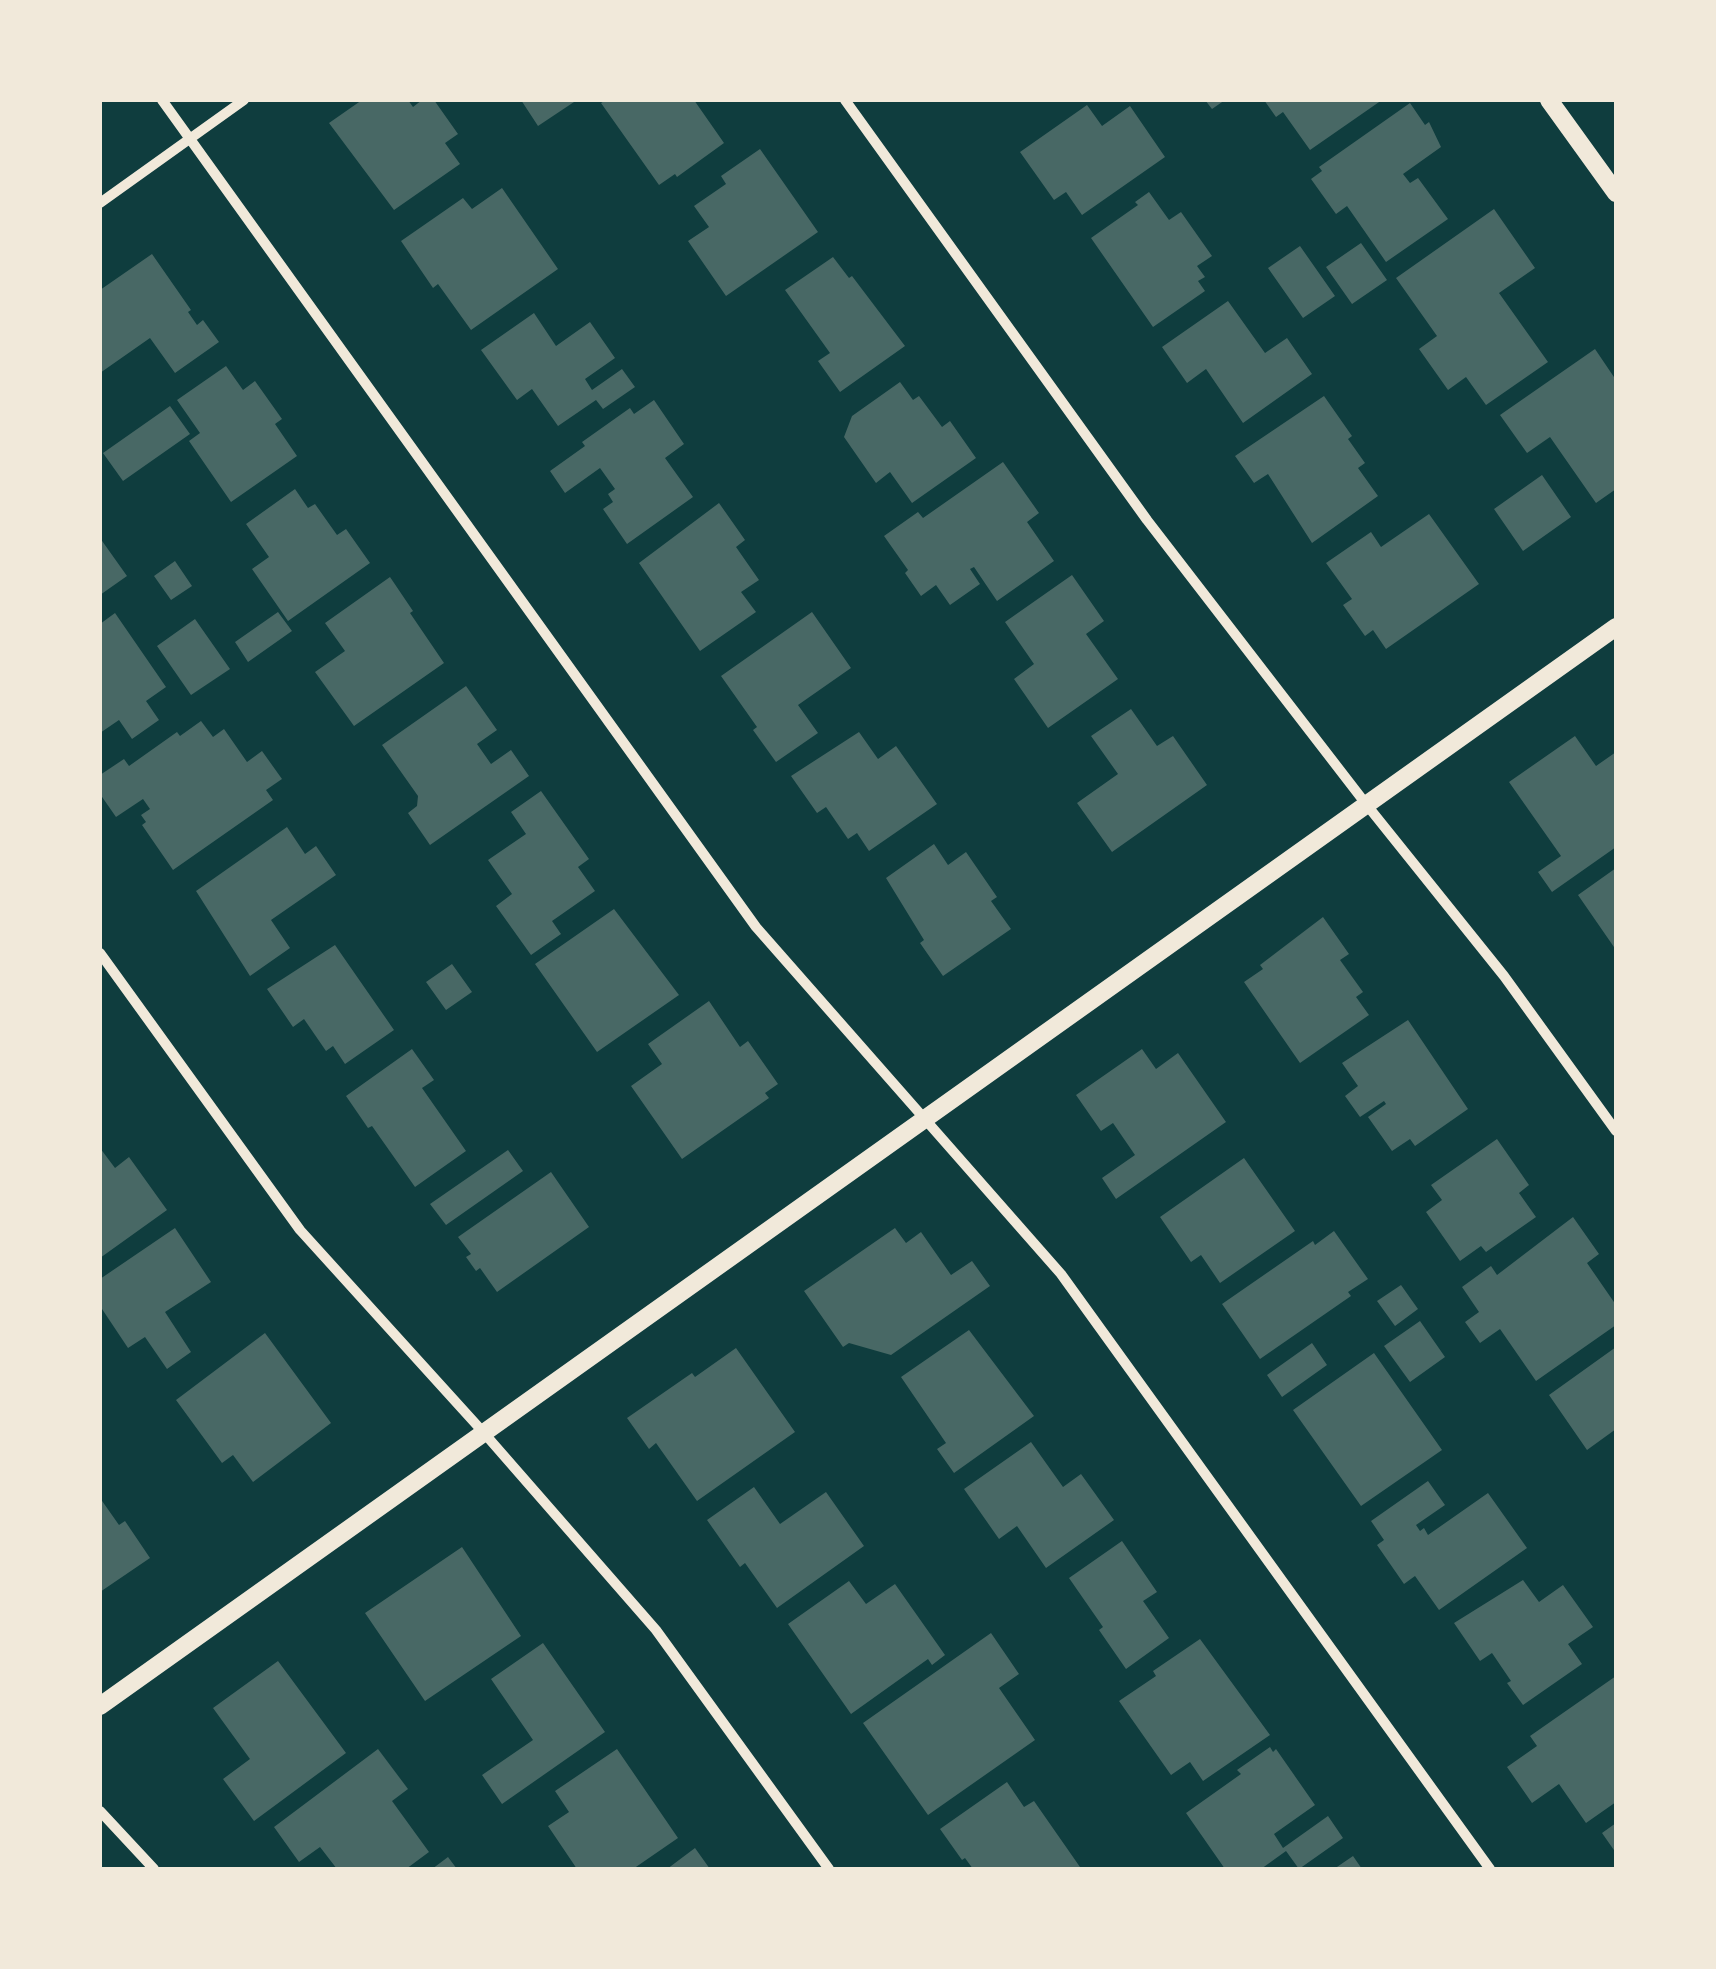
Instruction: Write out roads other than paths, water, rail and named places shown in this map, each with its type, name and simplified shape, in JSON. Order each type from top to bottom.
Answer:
[{"type":"street","points":[[162,100],[756,927],[1061,1274],[1490,1869]]},
{"type":"street","points":[[100,202],[244,100]]},
{"type":"street","points":[[845,100],[1147,520],[1504,976],[1616,1131]]},
{"type":"street","points":[[1549,100],[1616,193]]},
{"type":"street","points":[[100,1706],[1616,627]]},
{"type":"street","points":[[100,953],[300,1230],[484,1432],[656,1630],[829,1869]]},
{"type":"street","points":[[100,1811],[154,1869]]}]
